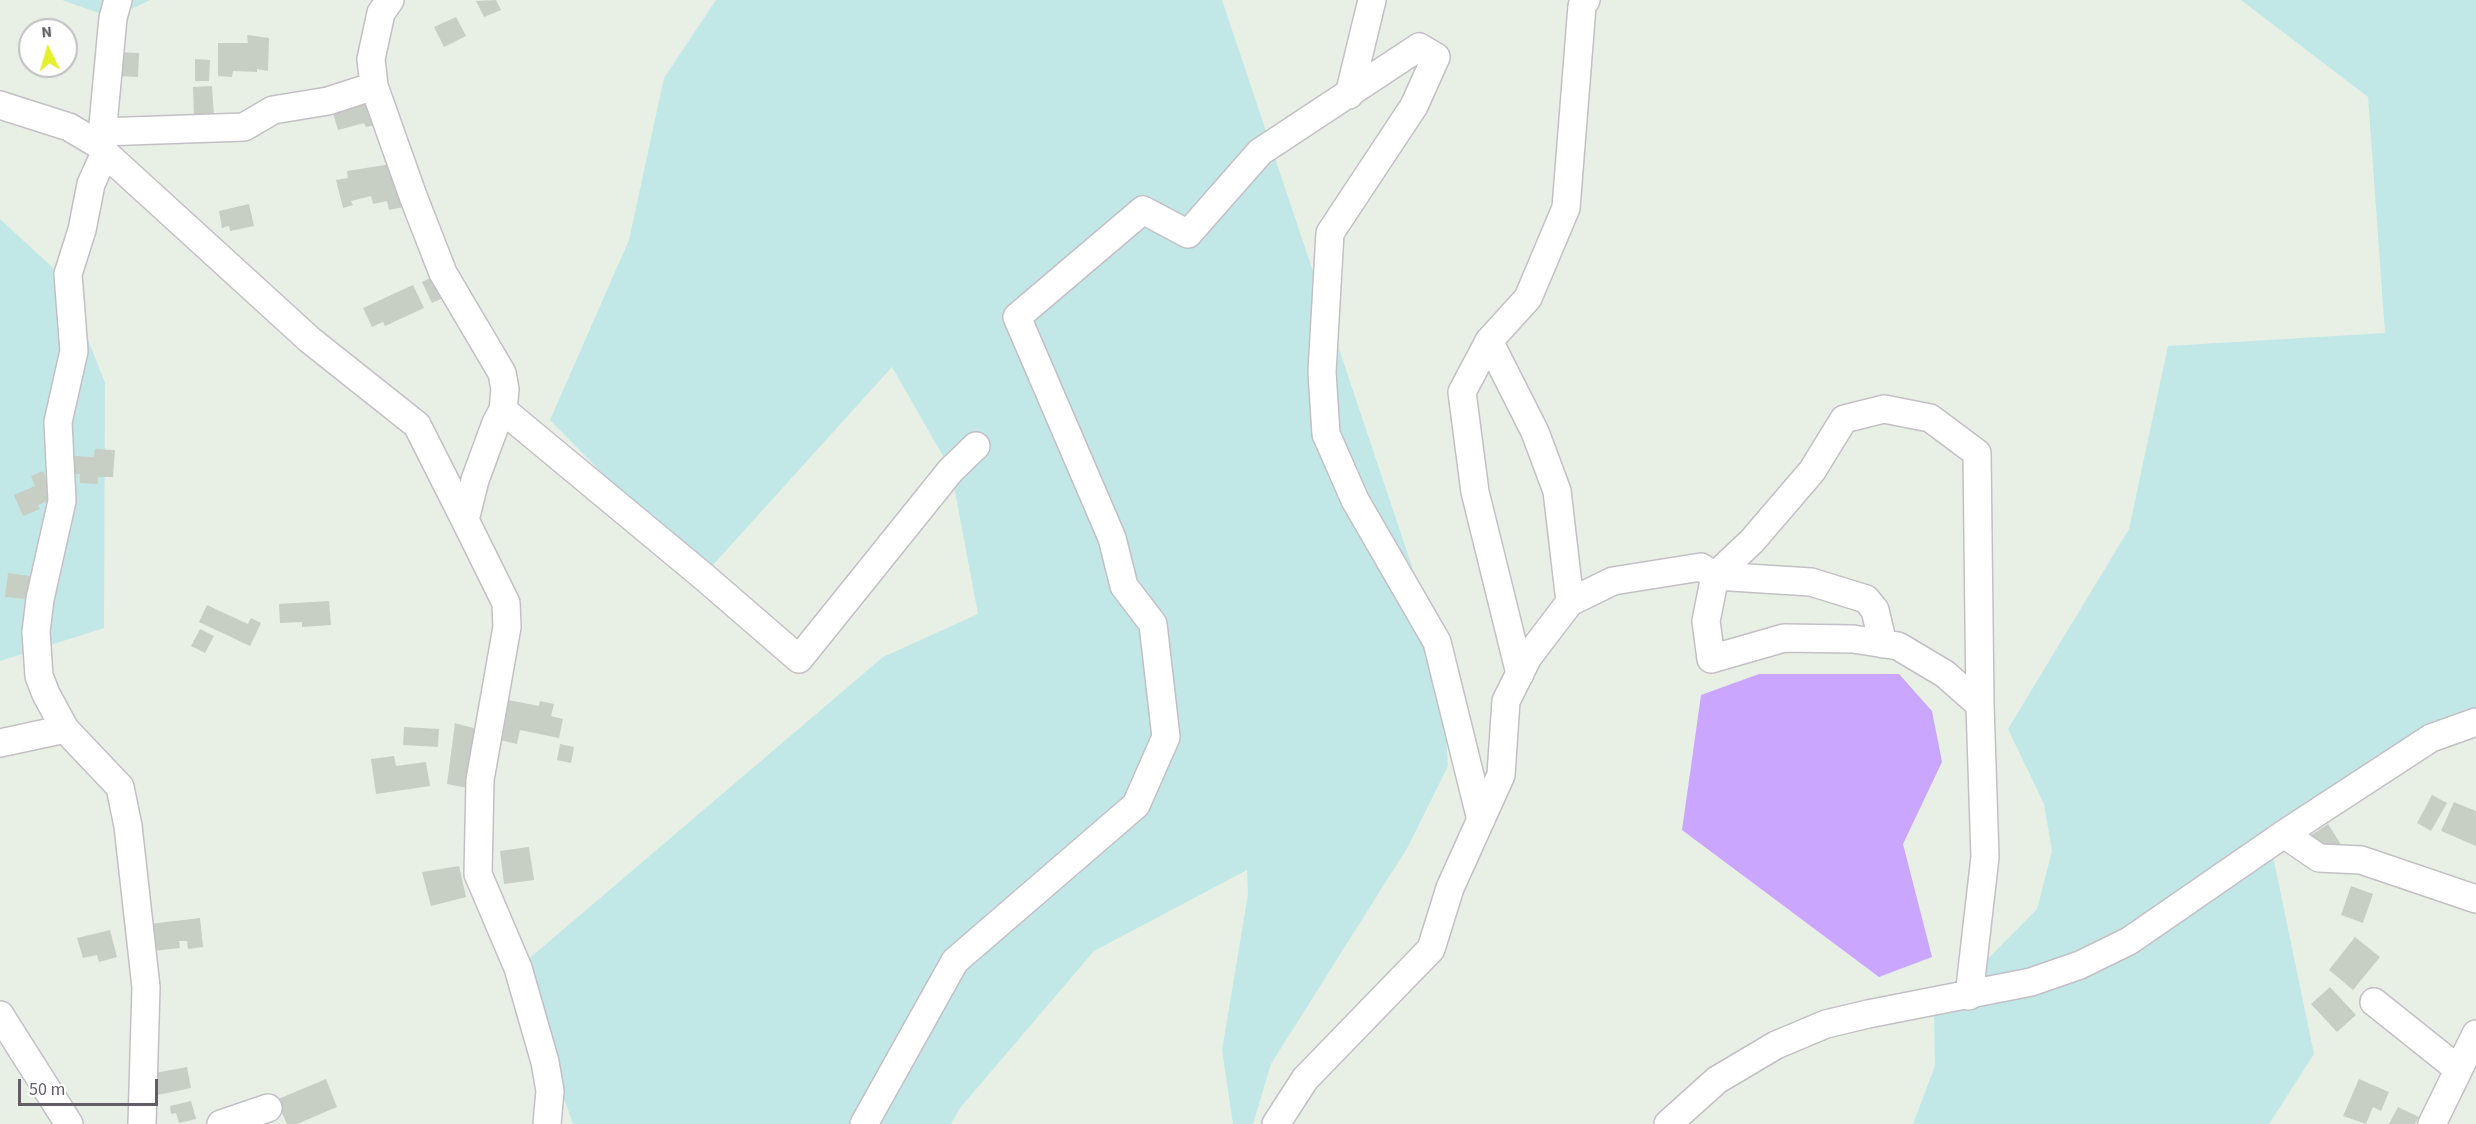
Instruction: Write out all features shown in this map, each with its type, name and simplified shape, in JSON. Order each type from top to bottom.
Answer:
[{"type":"street","points":[[118,0],[113,18],[102,144],[69,274],[74,351],[58,422],[62,501],[40,599],[36,632],[39,676],[46,694],[65,729],[120,787],[128,826],[146,987],[142,1124]]},
{"type":"street","points":[[390,0],[381,13],[371,59],[374,86],[443,273],[502,373],[505,389],[503,410],[475,480],[465,519]]},
{"type":"street","points":[[1349,95],[1372,0]]},
{"type":"street","points":[[1520,674],[1475,492],[1462,392],[1489,341],[1528,298],[1566,208],[1582,6],[1586,0]]},
{"type":"street","points":[[864,1124],[955,961],[1136,805],[1166,736],[1153,624],[1124,586],[1112,538],[1017,317],[1143,210],[1188,234],[1260,152],[1419,47],[1436,57],[1414,106],[1330,233],[1322,382],[1326,434],[1355,500],[1437,642],[1481,820]]},
{"type":"street","points":[[102,144],[244,127],[273,111],[328,101],[374,86]]},
{"type":"street","points":[[0,105],[69,127],[102,144],[310,340],[417,425],[506,603],[507,627],[480,780],[478,874],[518,968],[545,1062],[550,1091],[547,1124]]},
{"type":"street","points":[[1489,341],[1535,432],[1557,491],[1570,602]]},
{"type":"street","points":[[1969,996],[1985,857],[1980,705],[1977,453],[1930,418],[1884,409],[1844,419],[1812,471],[1752,541],[1714,576],[1706,621],[1711,659],[1784,638],[1853,639],[1898,646],[1945,674],[1980,705]]},
{"type":"street","points":[[503,410],[704,576],[799,659],[951,470],[976,446]]},
{"type":"street","points":[[1276,1124],[1305,1079],[1431,949],[1450,888],[1501,775],[1506,701],[1528,657],[1570,602],[1613,581],[1701,567],[1714,576],[1811,582],[1866,599],[1875,610],[1883,644]]},
{"type":"street","points":[[1668,1124],[1718,1080],[1776,1045],[1826,1024],[2031,982],[2080,965],[2129,941],[2284,834],[2431,738],[2476,722]]},
{"type":"street","points":[[0,743],[65,729]]},
{"type":"street","points":[[2284,834],[2319,858],[2361,860],[2476,900]]},
{"type":"street","points":[[2374,1002],[2458,1069]]},
{"type":"street","points":[[0,1015],[69,1124]]},
{"type":"street","points":[[2432,1124],[2476,1034]]},
{"type":"street","points":[[221,1124],[268,1108]]},
{"type":"shaded area","points":[[62,0],[150,0],[113,18]]},
{"type":"shaded area","points":[[716,0],[1222,0],[1441,653],[1448,766],[1409,845],[1271,1064],[1253,1124],[1233,1124],[1222,1050],[1248,894],[1247,870],[1094,951],[960,1108],[951,1124],[573,1124],[518,968],[883,657],[978,614],[951,470],[892,367],[703,576],[550,420],[629,240],[664,78]]},
{"type":"shaded area","points":[[2241,0],[2476,0],[2476,707],[2432,722],[2388,756],[2267,827],[2314,1054],[2269,1124],[1913,1124],[1935,1066],[1934,1013],[2037,909],[2052,851],[2044,804],[2008,729],[2129,529],[2168,346],[2385,333],[2368,97]]},
{"type":"shaded area","points":[[0,219],[64,278],[105,383],[104,628],[0,661]]},
{"type":"shaded area","points":[[1759,674],[1899,674],[1932,711],[1942,762],[1903,844],[1932,957],[1879,977],[1682,830],[1701,695]]},
{"type":"building","points":[[496,0],[501,10],[484,17],[476,1]]},
{"type":"building","points":[[456,17],[466,36],[444,47],[434,27]]},
{"type":"building","points":[[247,35],[269,38],[268,71],[257,69],[257,72],[233,71],[232,77],[218,76],[218,43],[248,43]]},
{"type":"building","points":[[118,52],[139,53],[138,77],[117,76]]},
{"type":"building","points":[[195,59],[210,60],[209,81],[195,81]]},
{"type":"building","points":[[212,86],[214,117],[194,117],[193,87]]},
{"type":"building","points":[[368,103],[375,125],[366,127],[364,123],[338,130],[333,113]]},
{"type":"building","points":[[391,164],[409,206],[389,210],[387,201],[373,204],[371,196],[351,201],[353,205],[343,208],[336,180],[348,178],[347,171]]},
{"type":"building","points":[[249,204],[254,226],[230,231],[229,226],[222,228],[219,211]]},
{"type":"building","points":[[434,276],[445,297],[432,303],[422,282]]},
{"type":"building","points":[[413,285],[424,308],[385,326],[383,322],[372,327],[363,308]]},
{"type":"building","points":[[95,449],[115,450],[113,477],[98,477],[98,484],[80,483],[80,474],[74,474],[75,456],[94,457]]},
{"type":"building","points":[[43,471],[54,498],[38,505],[40,509],[23,516],[14,495],[35,486],[31,476]]},
{"type":"building","points":[[8,573],[30,576],[27,599],[5,597]]},
{"type":"building","points":[[329,601],[331,625],[302,627],[302,622],[280,623],[279,604]]},
{"type":"building","points":[[207,605],[248,624],[251,618],[261,623],[250,646],[199,622]]},
{"type":"building","points":[[200,629],[214,636],[205,653],[191,646]]},
{"type":"building","points":[[508,700],[539,706],[540,701],[554,704],[551,716],[563,719],[559,738],[520,730],[517,744],[500,740]]},
{"type":"building","points":[[455,723],[477,729],[468,788],[447,784]]},
{"type":"building","points":[[404,727],[439,729],[438,747],[403,745]]},
{"type":"building","points":[[560,744],[574,747],[571,763],[557,760]]},
{"type":"building","points":[[394,756],[396,766],[426,762],[430,786],[376,794],[371,759]]},
{"type":"building","points":[[2432,795],[2447,803],[2431,831],[2417,823]]},
{"type":"building","points":[[2454,802],[2476,811],[2476,846],[2441,831]]},
{"type":"building","points":[[2328,824],[2342,846],[2324,857],[2310,836]]},
{"type":"building","points":[[529,847],[534,880],[504,884],[500,851]]},
{"type":"building","points":[[459,866],[466,897],[431,906],[422,872]]},
{"type":"building","points":[[2351,886],[2373,894],[2363,923],[2341,915]]},
{"type":"building","points":[[200,918],[203,947],[188,949],[187,941],[179,941],[180,948],[152,951],[149,924]]},
{"type":"building","points":[[110,930],[117,957],[99,962],[97,955],[83,958],[77,938]]},
{"type":"building","points":[[2355,937],[2380,957],[2353,990],[2329,970]]},
{"type":"building","points":[[2330,987],[2356,1015],[2337,1032],[2311,1004]]},
{"type":"building","points":[[187,1067],[191,1088],[153,1096],[149,1074]]},
{"type":"building","points":[[326,1079],[337,1107],[297,1124],[287,1124],[276,1100]]},
{"type":"building","points":[[2359,1079],[2389,1092],[2381,1111],[2373,1107],[2366,1124],[2343,1116]]},
{"type":"building","points":[[191,1101],[196,1119],[179,1123],[176,1113],[171,1114],[170,1106]]},
{"type":"building","points":[[2398,1107],[2419,1117],[2415,1124],[2389,1124]]}]
